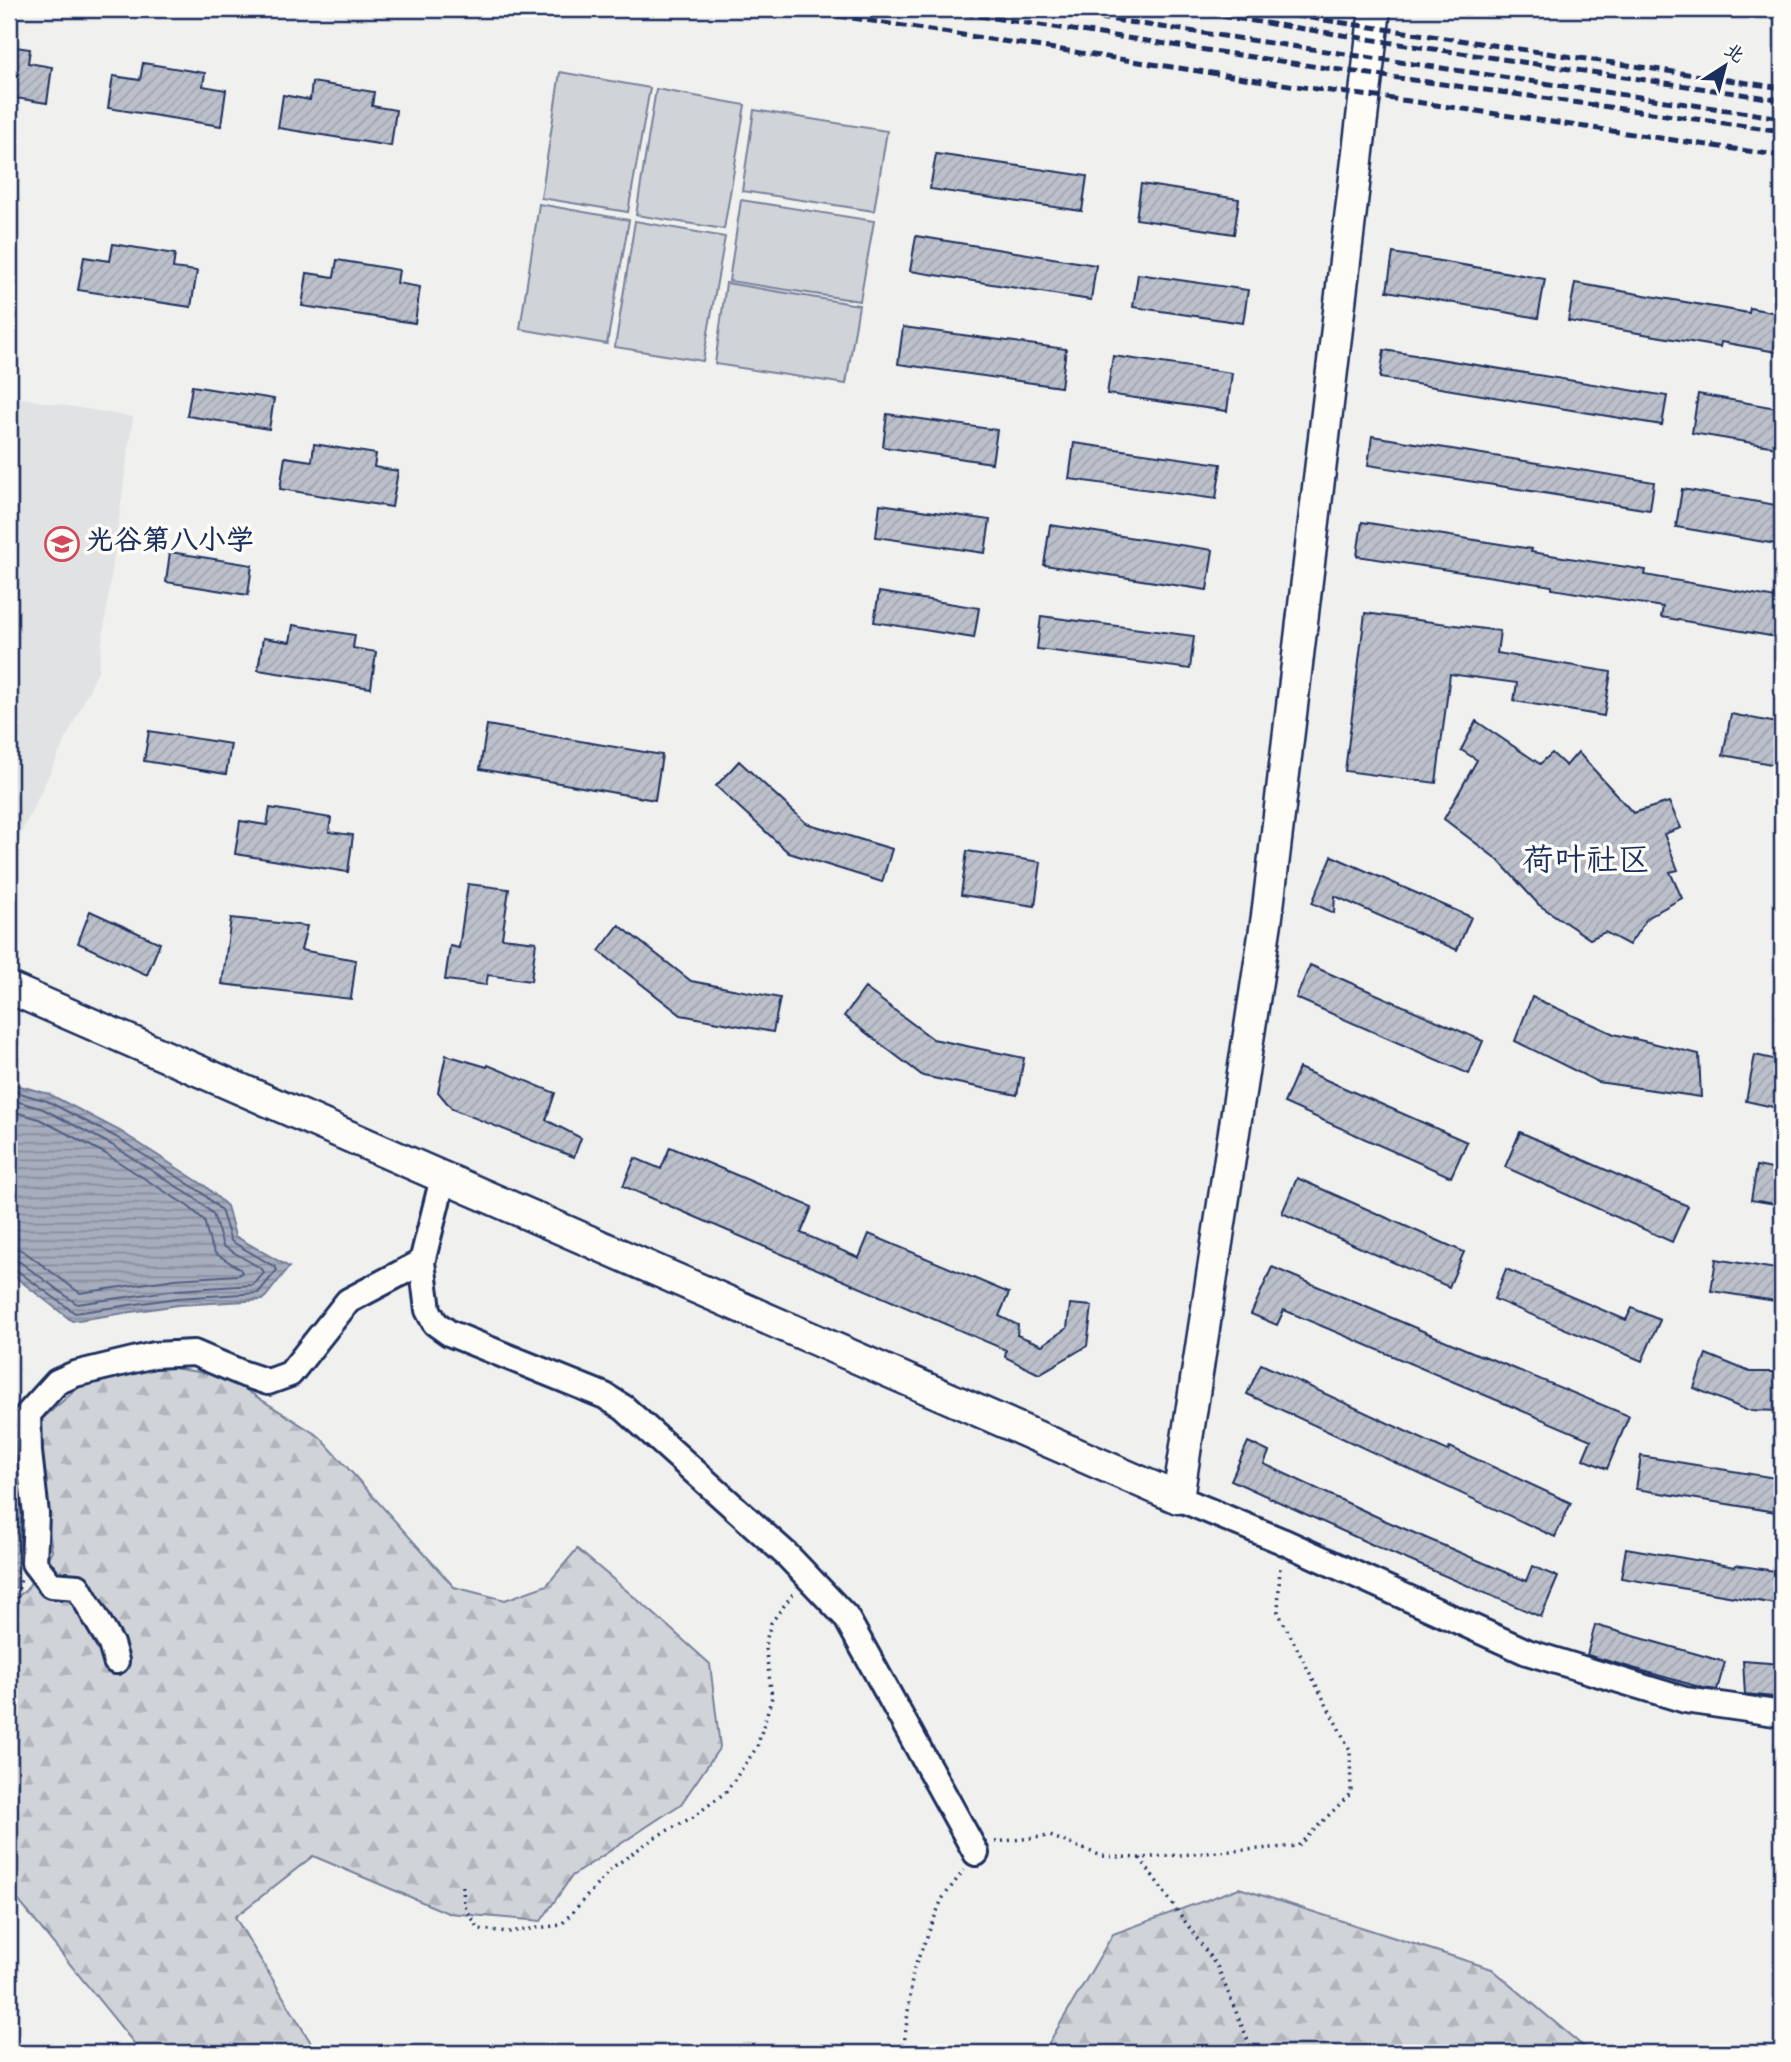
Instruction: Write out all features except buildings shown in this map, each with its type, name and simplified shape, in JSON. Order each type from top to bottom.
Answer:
[{"type":"main road","points":[[9,988],[1178,1498],[1267,916],[1375,9]]},
{"type":"street","points":[[443,1178],[422,1262],[428,1310],[435,1323],[449,1333],[605,1396],[624,1408],[787,1555],[846,1617],[976,1853]]},
{"type":"street","points":[[116,1661],[111,1644],[78,1587],[51,1585],[34,1563],[36,1514],[29,1452],[29,1414],[57,1382],[75,1374],[154,1355],[194,1353],[268,1382],[290,1374],[348,1301],[422,1262]]},
{"type":"street","points":[[1178,1498],[1282,1541],[1527,1652],[1685,1700],[1782,1714]]},
{"type":"path","points":[[902,2053],[913,1971],[942,1899],[976,1853],[992,1842],[1050,1836],[1102,1856],[1140,1858],[1298,1846],[1351,1793],[1350,1750],[1278,1612],[1282,1541]]},
{"type":"path","points":[[463,1886],[464,1905],[479,1929],[508,1932],[561,1925],[613,1867],[657,1836],[693,1817],[726,1792],[757,1747],[772,1697],[765,1645],[771,1623],[807,1576]]},
{"type":"path","points":[[1140,1858],[1218,1968],[1253,2053]]},
{"type":"shaded area","name":"光谷第八小学","points":[[9,396],[133,417],[98,671],[9,859]]},
{"type":"green space","points":[[560,72],[650,88],[628,212],[541,198]]},
{"type":"green space","points":[[656,89],[745,105],[724,229],[636,215]]},
{"type":"green space","points":[[754,110],[887,131],[874,211],[742,191]]},
{"type":"green space","points":[[741,200],[874,221],[860,301],[729,281]]},
{"type":"green space","points":[[539,204],[629,220],[607,344],[520,329]]},
{"type":"green space","points":[[635,221],[725,237],[703,361],[615,347]]},
{"type":"green space","points":[[726,283],[859,305],[846,384],[715,364]]},
{"type":"green space","points":[[140,1363],[224,1376],[320,1437],[454,1587],[505,1600],[547,1585],[577,1549],[710,1664],[720,1747],[681,1804],[572,1876],[541,1921],[448,1913],[313,1856],[235,1917],[317,2053],[142,2053],[9,1889],[9,1603],[26,1590],[52,1551],[35,1425],[86,1381]]},
{"type":"green space","points":[[1239,1888],[1492,1969],[1591,2053],[1043,2053],[1113,1934]]},
{"type":"water","points":[[9,1083],[49,1094],[120,1131],[205,1186],[227,1206],[235,1236],[289,1267],[263,1300],[178,1305],[72,1321],[9,1272]]},
{"type":"water","points":[[9,1444],[25,1472],[16,1587],[9,1593]]},
{"type":"railway","points":[[793,9],[1316,89],[1782,156]]},
{"type":"railway","points":[[934,9],[1319,67],[1782,131]]},
{"type":"railway","points":[[1039,9],[1782,118]]},
{"type":"railway","points":[[1176,9],[1782,100]]},
{"type":"railway","points":[[1250,9],[1782,88]]},
{"type":"place","name":"光谷第八小学","points":[[62,544]]},
{"type":"district","name":"荷叶社区","points":[[1586,864]]}]
